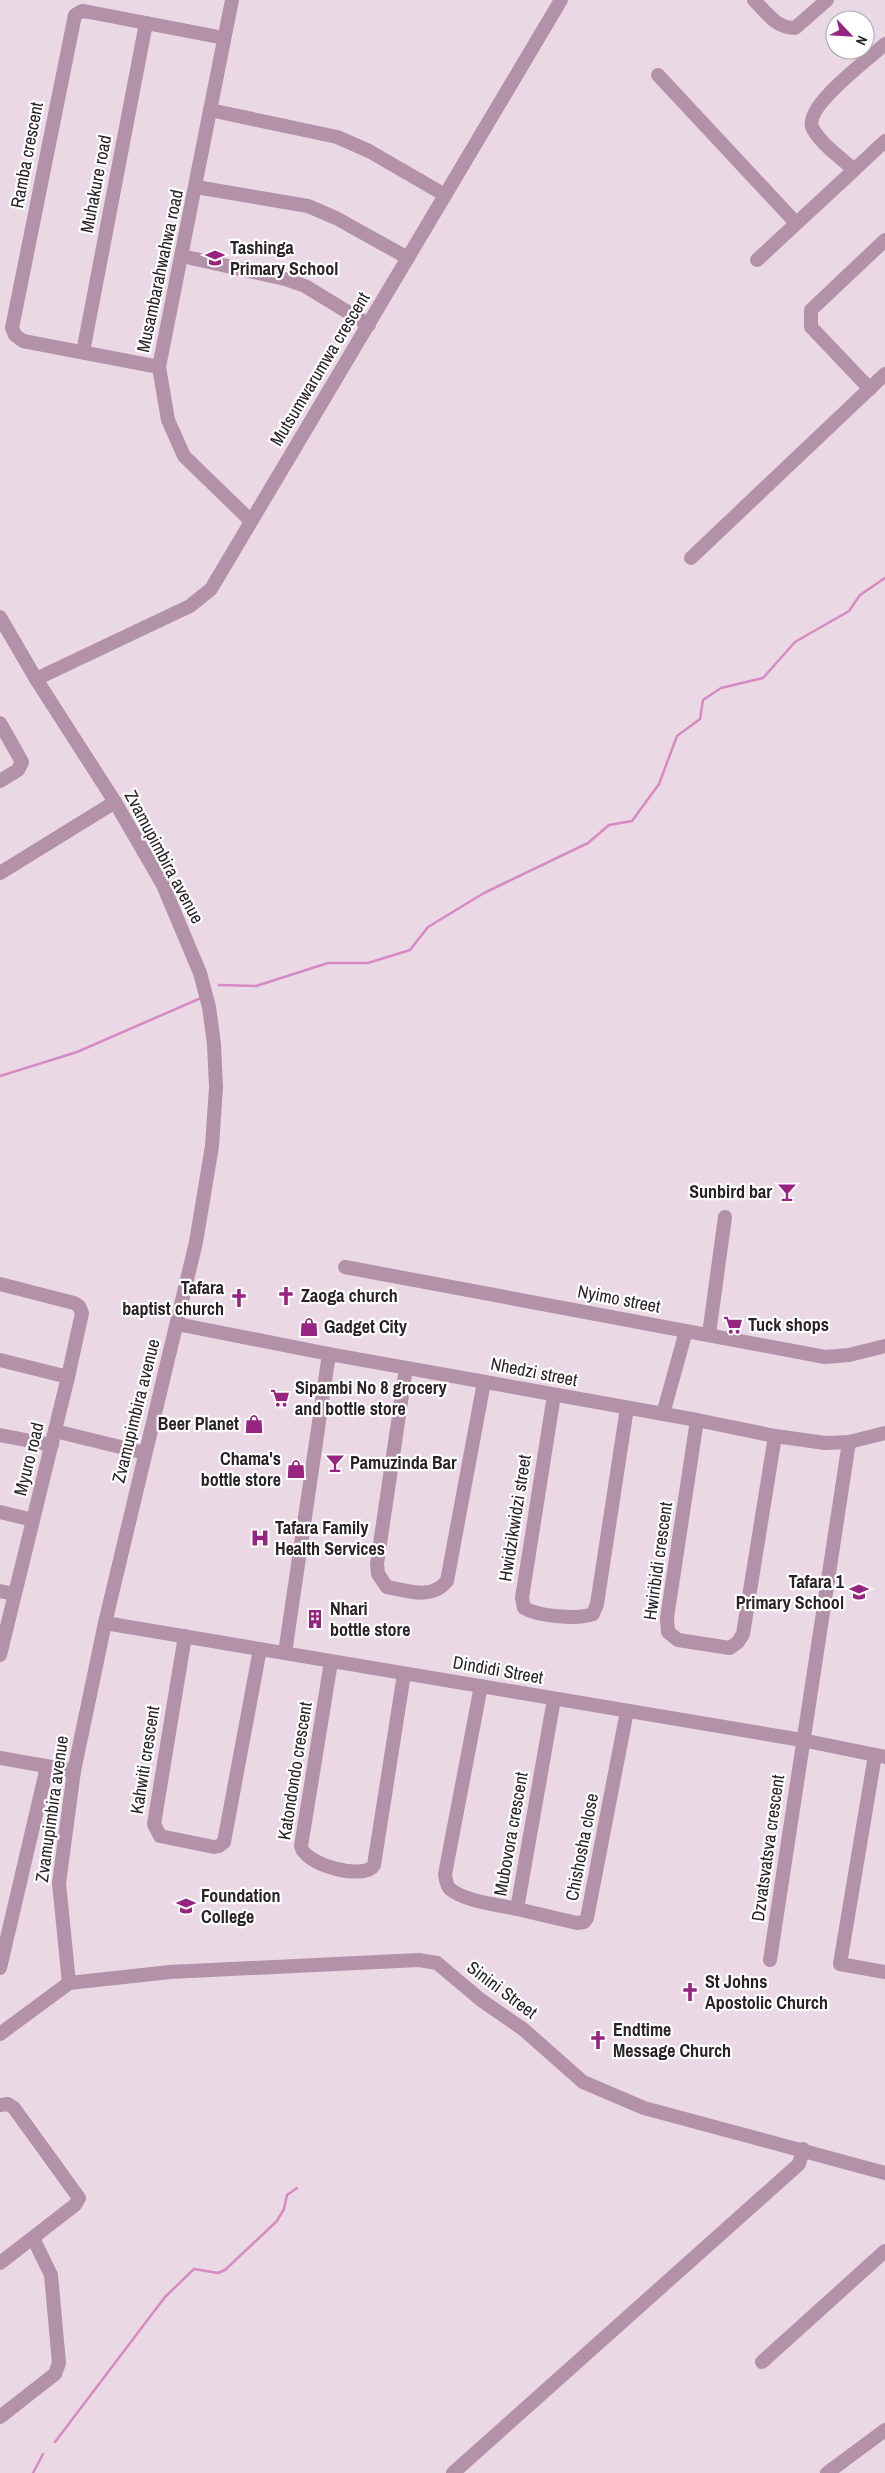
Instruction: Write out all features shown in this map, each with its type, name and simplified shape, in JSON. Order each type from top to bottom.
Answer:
[{"type":"street","name":"Musambarahwahwa road","points":[[232,0],[159,367],[168,420],[184,456],[250,521]]},
{"type":"street","name":"Mutsumwarumwa crescent","points":[[36,679],[190,606],[211,589],[561,0]]},
{"type":"street","points":[[754,0],[779,26],[786,28],[795,28],[827,0]]},
{"type":"street","name":"Ramba crescent","points":[[159,367],[22,341],[15,335],[12,328],[76,15],[82,11],[90,12],[224,38]]},
{"type":"street","name":"Muhakure road","points":[[83,352],[146,23]]},
{"type":"street","points":[[854,170],[817,134],[812,127],[812,116],[820,102],[885,44]]},
{"type":"street","points":[[658,75],[796,223]]},
{"type":"street","points":[[210,110],[337,136],[445,195]]},
{"type":"street","points":[[757,260],[885,141]]},
{"type":"street","points":[[196,187],[308,206],[336,218],[408,258]]},
{"type":"street","points":[[870,389],[811,327],[810,310],[885,240]]},
{"type":"street","points":[[182,256],[298,284],[369,325]]},
{"type":"street","points":[[691,558],[885,374]]},
{"type":"street","name":"Zvamupimbira avenue","points":[[0,616],[36,679],[116,802],[163,885],[187,940],[207,998],[214,1044],[216,1087],[212,1146],[196,1242],[105,1623],[74,1771],[59,1883],[69,1982]]},
{"type":"street","points":[[0,724],[21,758],[21,766],[0,781]]},
{"type":"street","points":[[0,873],[116,802]]},
{"type":"street","points":[[709,1334],[725,1217]]},
{"type":"street","name":"Nyimo street","points":[[345,1267],[824,1357],[848,1355],[885,1346]]},
{"type":"street","name":"Myuro road","points":[[0,1284],[74,1303],[79,1306],[82,1313],[52,1445],[0,1655]]},
{"type":"street","name":"Nhedzi street","points":[[177,1324],[329,1354],[697,1420],[775,1436],[825,1443],[849,1442],[885,1433]]},
{"type":"street","points":[[663,1414],[686,1331]]},
{"type":"street","points":[[285,1653],[329,1354]]},
{"type":"street","points":[[0,1360],[68,1377]]},
{"type":"street","points":[[406,1368],[376,1564],[378,1574],[387,1586],[422,1593],[433,1592],[442,1588],[447,1581],[484,1382]]},
{"type":"street","name":"Hwidzikwidzi street","points":[[554,1395],[522,1598],[524,1608],[533,1613],[585,1617],[593,1614],[597,1604],[627,1408]]},
{"type":"street","name":"Hwiribidi crescent","points":[[697,1420],[667,1618],[668,1632],[678,1640],[730,1648],[738,1642],[743,1634],[775,1436]]},
{"type":"street","points":[[55,1431],[145,1453]]},
{"type":"street","points":[[0,1435],[52,1445]]},
{"type":"street","name":"Dzvatsvatsva crescent","points":[[770,1960],[802,1740],[849,1442]]},
{"type":"street","points":[[0,1512],[33,1520]]},
{"type":"street","points":[[0,1590],[15,1594]]},
{"type":"street","name":"Dindidi Street","points":[[105,1623],[802,1740],[880,1756]]},
{"type":"street","name":"Kahwiti crescent","points":[[185,1636],[154,1824],[160,1836],[214,1847],[224,1842],[260,1649]]},
{"type":"street","name":"Katondondo crescent","points":[[331,1662],[301,1846],[302,1853],[312,1861],[358,1872],[368,1871],[374,1865],[404,1674]]},
{"type":"street","name":"Mubovora crescent","points":[[481,1686],[445,1874],[446,1883],[449,1888],[469,1897],[518,1909],[554,1699]]},
{"type":"street","name":"Chishosha close","points":[[518,1909],[577,1923],[584,1922],[587,1918],[627,1711]]},
{"type":"street","points":[[880,1756],[840,1964],[885,1972]]},
{"type":"street","points":[[0,1758],[74,1771]]},
{"type":"street","points":[[0,1968],[47,1767]]},
{"type":"street","name":"Sinini Street","points":[[69,1982],[170,1972],[419,1960],[437,1963],[481,2000],[523,2029],[583,2082],[644,2108],[803,2149],[885,2173]]},
{"type":"street","points":[[0,2034],[69,1982]]},
{"type":"street","points":[[0,2105],[8,2104],[14,2108],[79,2195],[75,2205],[0,2263]]},
{"type":"street","points":[[453,2473],[799,2164],[803,2149]]},
{"type":"street","points":[[0,2417],[55,2374],[59,2363],[51,2275],[33,2238]]},
{"type":"street","points":[[762,2362],[885,2251]]},
{"type":"street","points":[[827,2473],[885,2430]]},
{"type":"waterway","points":[[219,985],[256,986],[328,963],[368,963],[410,950],[428,927],[484,893],[588,843],[609,825],[632,821],[659,784],[677,736],[700,719],[703,700],[721,688],[763,678],[795,642],[849,611],[860,595],[885,578]]},
{"type":"waterway","points":[[0,1076],[77,1052],[201,998]]},
{"type":"waterway","points":[[55,2442],[165,2297],[194,2269],[218,2273],[225,2270],[277,2221],[284,2209],[287,2195],[297,2188]]},
{"type":"waterway","points":[[33,2473],[43,2454]]},
{"type":"place","name":"Tashinga Primary School","points":[[215,258]]},
{"type":"place","name":"Sunbird bar","points":[[787,1192]]},
{"type":"place","name":"Zaoga church","points":[[286,1296]]},
{"type":"place","name":"Tafara baptist church","points":[[239,1298]]},
{"type":"place","name":"Tuck shops","points":[[733,1325]]},
{"type":"place","name":"Gadget City","points":[[309,1327]]},
{"type":"place","name":"Sipambi No 8 grocery and bottle store","points":[[280,1398]]},
{"type":"place","name":"Beer Planet","points":[[254,1424]]},
{"type":"place","name":"Pamuzinda Bar","points":[[335,1463]]},
{"type":"place","name":"Chama's bottle store","points":[[296,1469]]},
{"type":"place","name":"Tafara Family Health Services","points":[[260,1538]]},
{"type":"place","name":"Tafara 1 Primary School","points":[[859,1592]]},
{"type":"place","name":"Nhari bottle store","points":[[315,1619]]},
{"type":"place","name":"Foundation College","points":[[186,1906]]},
{"type":"place","name":"St Johns Apostolic Church","points":[[690,1992]]},
{"type":"place","name":"Endtime Message Church","points":[[598,2040]]}]
